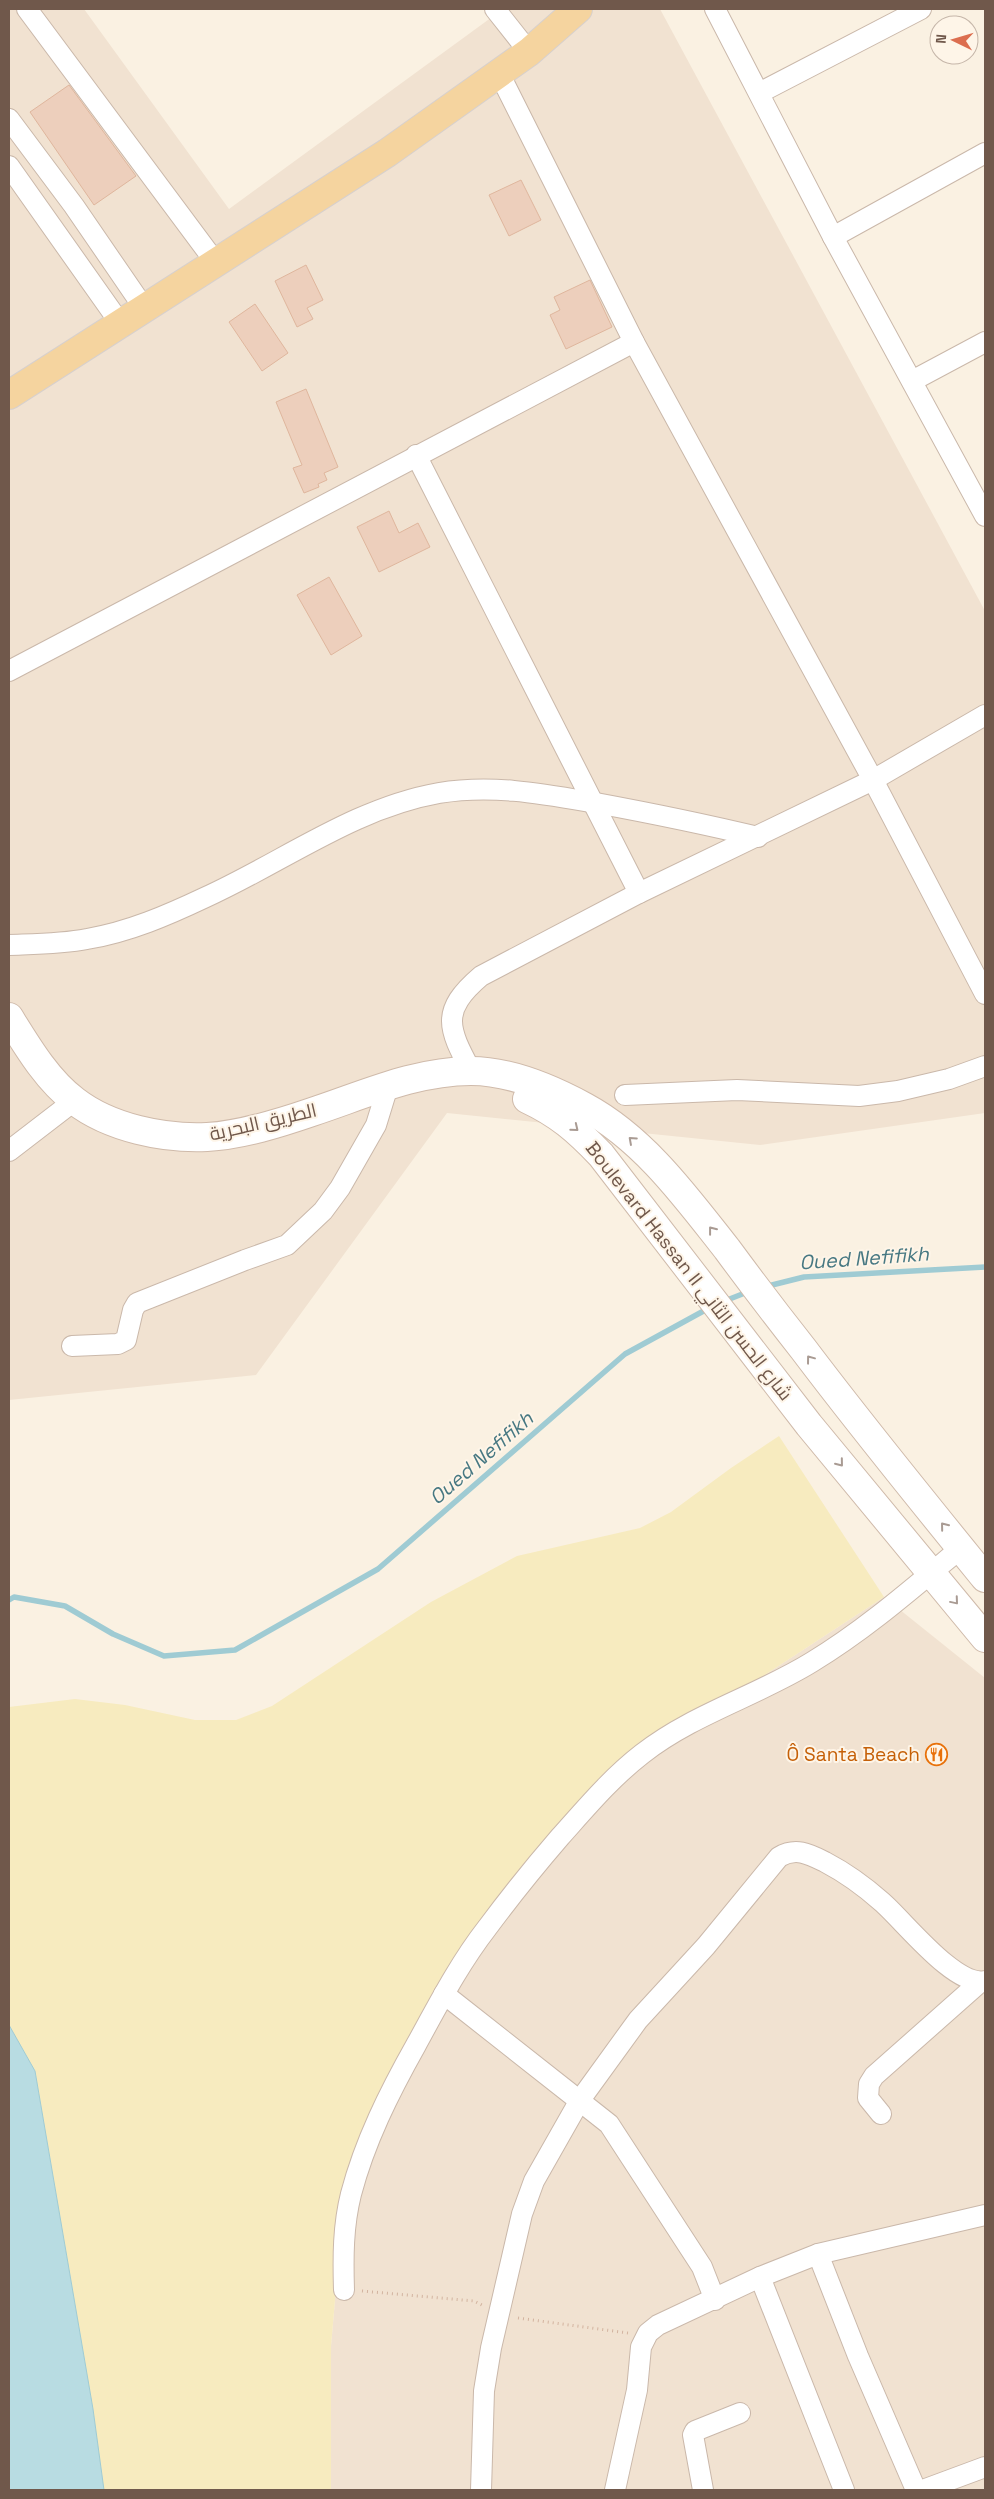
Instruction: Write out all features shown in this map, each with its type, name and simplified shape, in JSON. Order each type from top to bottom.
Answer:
[{"type":"main road","points":[[9,395],[387,152],[529,52],[578,9]]},
{"type":"main road","name":"الطريق البحرية","points":[[9,1017],[39,1061],[74,1101],[96,1114],[126,1126],[179,1136],[208,1137],[233,1133],[310,1113],[388,1086],[433,1074],[471,1071]]},
{"type":"main road","name":"Boulevard Hassan II شارع الحسن الثاني","points":[[471,1071],[512,1078],[547,1090],[584,1106],[611,1122],[634,1141],[708,1224],[840,1398],[985,1578]]},
{"type":"main road","name":"Boulevard Hassan II شارع الحسن الثاني","points":[[471,1071],[554,1112],[581,1133],[601,1155],[809,1425],[985,1638]]},
{"type":"street","points":[[27,9],[216,262]]},
{"type":"street","points":[[495,9],[529,52]]},
{"type":"street","points":[[715,9],[833,237],[985,516]]},
{"type":"street","points":[[759,93],[922,9]]},
{"type":"street","points":[[498,73],[634,342],[872,780],[985,994]]},
{"type":"street","points":[[9,119],[74,206],[144,308]]},
{"type":"street","points":[[833,237],[985,153]]},
{"type":"street","points":[[10,169],[120,323]]},
{"type":"street","points":[[9,671],[634,342]]},
{"type":"street","points":[[912,381],[985,342]]},
{"type":"street","points":[[416,456],[639,893]]},
{"type":"street","points":[[471,1071],[457,1044],[452,1024],[454,1004],[464,990],[481,976],[639,893],[872,780],[985,715]]},
{"type":"street","points":[[9,945],[87,939],[134,927],[208,897],[278,858],[349,824],[416,798],[461,790],[488,788],[529,792],[667,816],[758,836]]},
{"type":"street","points":[[625,1095],[737,1090],[859,1096],[898,1091],[949,1079],[985,1066]]},
{"type":"street","points":[[72,1346],[118,1344],[126,1340],[133,1310],[137,1303],[287,1245],[323,1210],[340,1188],[376,1124],[388,1086]]},
{"type":"street","points":[[9,1151],[74,1101]]},
{"type":"street","points":[[344,2290],[343,2242],[346,2221],[363,2156],[381,2111],[444,1994],[486,1928],[544,1856],[624,1769],[643,1753],[695,1720],[812,1663],[868,1625],[961,1548]]},
{"type":"street","points":[[481,2490],[484,2391],[491,2348],[522,2214],[534,2181],[580,2100],[638,2020],[706,1946],[768,1868],[779,1857],[788,1852],[797,1851],[810,1855],[860,1883],[907,1925],[938,1958],[971,1981],[982,1982]]},
{"type":"street","points":[[881,2114],[868,2098],[869,2084],[874,2076],[982,1982]]},
{"type":"street","points":[[444,1994],[609,2124],[702,2267],[715,2300]]},
{"type":"street","points":[[615,2490],[634,2403],[641,2347],[648,2333],[658,2326],[760,2277],[818,2254],[985,2215]]},
{"type":"street","points":[[818,2254],[858,2356],[916,2490]]},
{"type":"street","points":[[760,2277],[844,2490]]},
{"type":"street","points":[[703,2490],[693,2435],[695,2431],[740,2413]]},
{"type":"street","points":[[923,2490],[985,2467]]},
{"type":"shaded area","points":[[9,9],[84,9],[229,209],[503,9],[660,9],[985,611],[985,1113],[760,1145],[447,1113],[256,1375],[9,1400]]},
{"type":"shaded area","points":[[884,1597],[985,1678],[985,2490],[331,2490],[331,2346],[342,2220],[384,2103],[469,1947],[586,1792]]},
{"type":"sand","points":[[779,1436],[884,1597],[586,1792],[469,1947],[384,2103],[342,2220],[331,2346],[331,2490],[104,2490],[93,2409],[35,2071],[9,2025],[9,1707],[75,1699],[125,1705],[195,1720],[236,1720],[272,1706],[431,1602],[517,1556],[640,1528],[671,1512]]},
{"type":"water","points":[[9,2025],[35,2071],[93,2409],[104,2490],[9,2490]]},
{"type":"building","points":[[69,85],[136,176],[94,205],[30,112]]},
{"type":"building","points":[[521,180],[541,220],[509,236],[489,195]]},
{"type":"building","points":[[306,265],[323,300],[307,308],[313,319],[297,327],[275,281]]},
{"type":"building","points":[[590,280],[612,327],[566,349],[550,315],[560,310],[554,297]]},
{"type":"building","points":[[255,304],[288,353],[262,371],[229,322]]},
{"type":"building","points":[[306,389],[338,467],[324,473],[327,480],[318,484],[319,487],[304,493],[293,468],[302,465],[276,402]]},
{"type":"building","points":[[389,511],[399,533],[418,523],[430,547],[379,572],[357,527]]},
{"type":"building","points":[[329,577],[362,636],[331,655],[297,595]]},
{"type":"waterway","name":"Oued Nefifikh","points":[[764,1287],[804,1277],[985,1267]]},
{"type":"waterway","name":"Oued Nefifikh","points":[[722,1302],[750,1291]]},
{"type":"waterway","name":"Oued Nefifikh","points":[[9,1600],[14,1597],[65,1606],[113,1634],[164,1656],[235,1650],[378,1569],[625,1354],[709,1308]]},
{"type":"place","name":"Ô Santa Beach","points":[[936,1754]]}]
